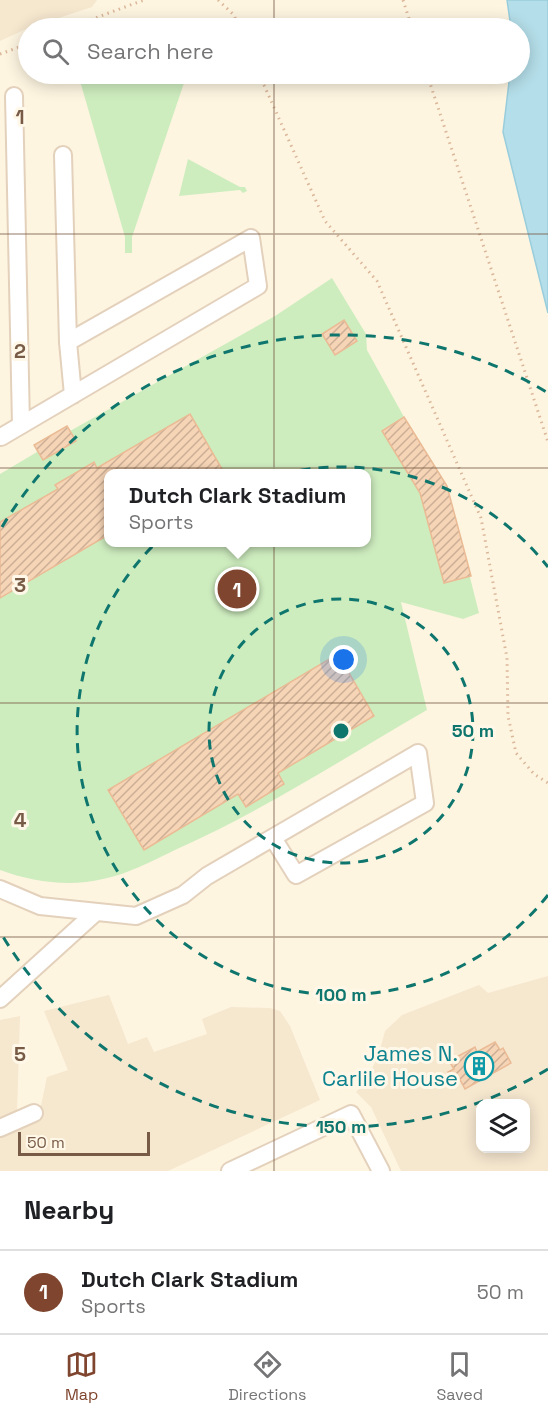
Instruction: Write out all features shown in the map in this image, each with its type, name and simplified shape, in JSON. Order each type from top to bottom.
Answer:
[{"type":"street","points":[[14,96],[21,425]]},
{"type":"street","points":[[63,155],[68,342],[73,395]]},
{"type":"street","points":[[0,437],[258,286],[251,238],[68,342]]},
{"type":"street","points":[[0,889],[40,906],[136,916],[183,895],[207,876],[273,837],[418,753],[425,803],[296,875],[273,837]]},
{"type":"street","points":[[0,999],[96,912]]},
{"type":"street","points":[[0,1128],[34,1113]]},
{"type":"street","points":[[230,1171],[351,1114],[381,1171]]},
{"type":"path","points":[[95,18],[144,0]]},
{"type":"path","points":[[218,0],[235,18]]},
{"type":"path","points":[[403,0],[409,18]]},
{"type":"path","points":[[0,54],[18,48]]},
{"type":"path","points":[[263,84],[325,221],[376,281],[481,518],[507,658],[508,717],[516,753],[534,774],[548,783]]},
{"type":"path","points":[[430,84],[548,442]]},
{"type":"shaded area","points":[[0,0],[97,0],[92,7],[58,18],[18,18],[18,33],[0,41]]},
{"type":"shaded area","points":[[548,976],[548,1171],[401,1171],[371,1107],[356,1092],[367,1079],[379,1054],[385,1031],[402,1015],[479,985],[488,993]]},
{"type":"shaded area","points":[[109,995],[128,1044],[147,1037],[154,1052],[207,1034],[202,1019],[231,1007],[270,1008],[280,1011],[290,1026],[320,1100],[168,1171],[0,1171],[0,1020],[20,1016],[17,1113],[23,1126],[38,1120],[47,1077],[68,1070],[44,1011]]},
{"type":"green space","points":[[81,84],[184,84],[132,237],[132,253],[125,253],[125,237]]},
{"type":"green space","points":[[188,159],[240,187],[245,187],[247,191],[179,196]]},
{"type":"green space","points":[[332,278],[366,334],[367,350],[404,417],[447,486],[479,613],[463,619],[401,602],[427,710],[240,818],[122,874],[103,879],[64,883],[25,878],[0,870],[0,474],[37,452],[34,445],[67,426],[70,431],[275,316]]},
{"type":"water","points":[[507,0],[548,0],[548,313],[503,132],[509,84],[530,84],[530,18],[510,18]]},
{"type":"building","points":[[344,320],[357,341],[335,355],[322,334]]},
{"type":"building","points":[[190,414],[222,469],[104,469],[104,537],[0,598],[0,522],[58,489],[55,485],[94,462],[97,468]]},
{"type":"building","points":[[404,417],[447,486],[471,576],[444,583],[420,493],[382,431]]},
{"type":"building","points":[[67,426],[76,441],[43,460],[34,445]]},
{"type":"building","points":[[338,654],[374,716],[278,773],[284,784],[246,807],[238,794],[144,850],[108,790]]},
{"type":"building","name":"James N. Carlile House","points":[[495,1042],[500,1050],[503,1048],[511,1063],[465,1089],[458,1076],[452,1079],[448,1072],[454,1069],[449,1061],[475,1047],[477,1052]]},
{"type":"place","name":"Dutch Clark Stadium","points":[[237,589]]},
{"type":"place","name":"James N. Carlile House","points":[[479,1066]]}]
